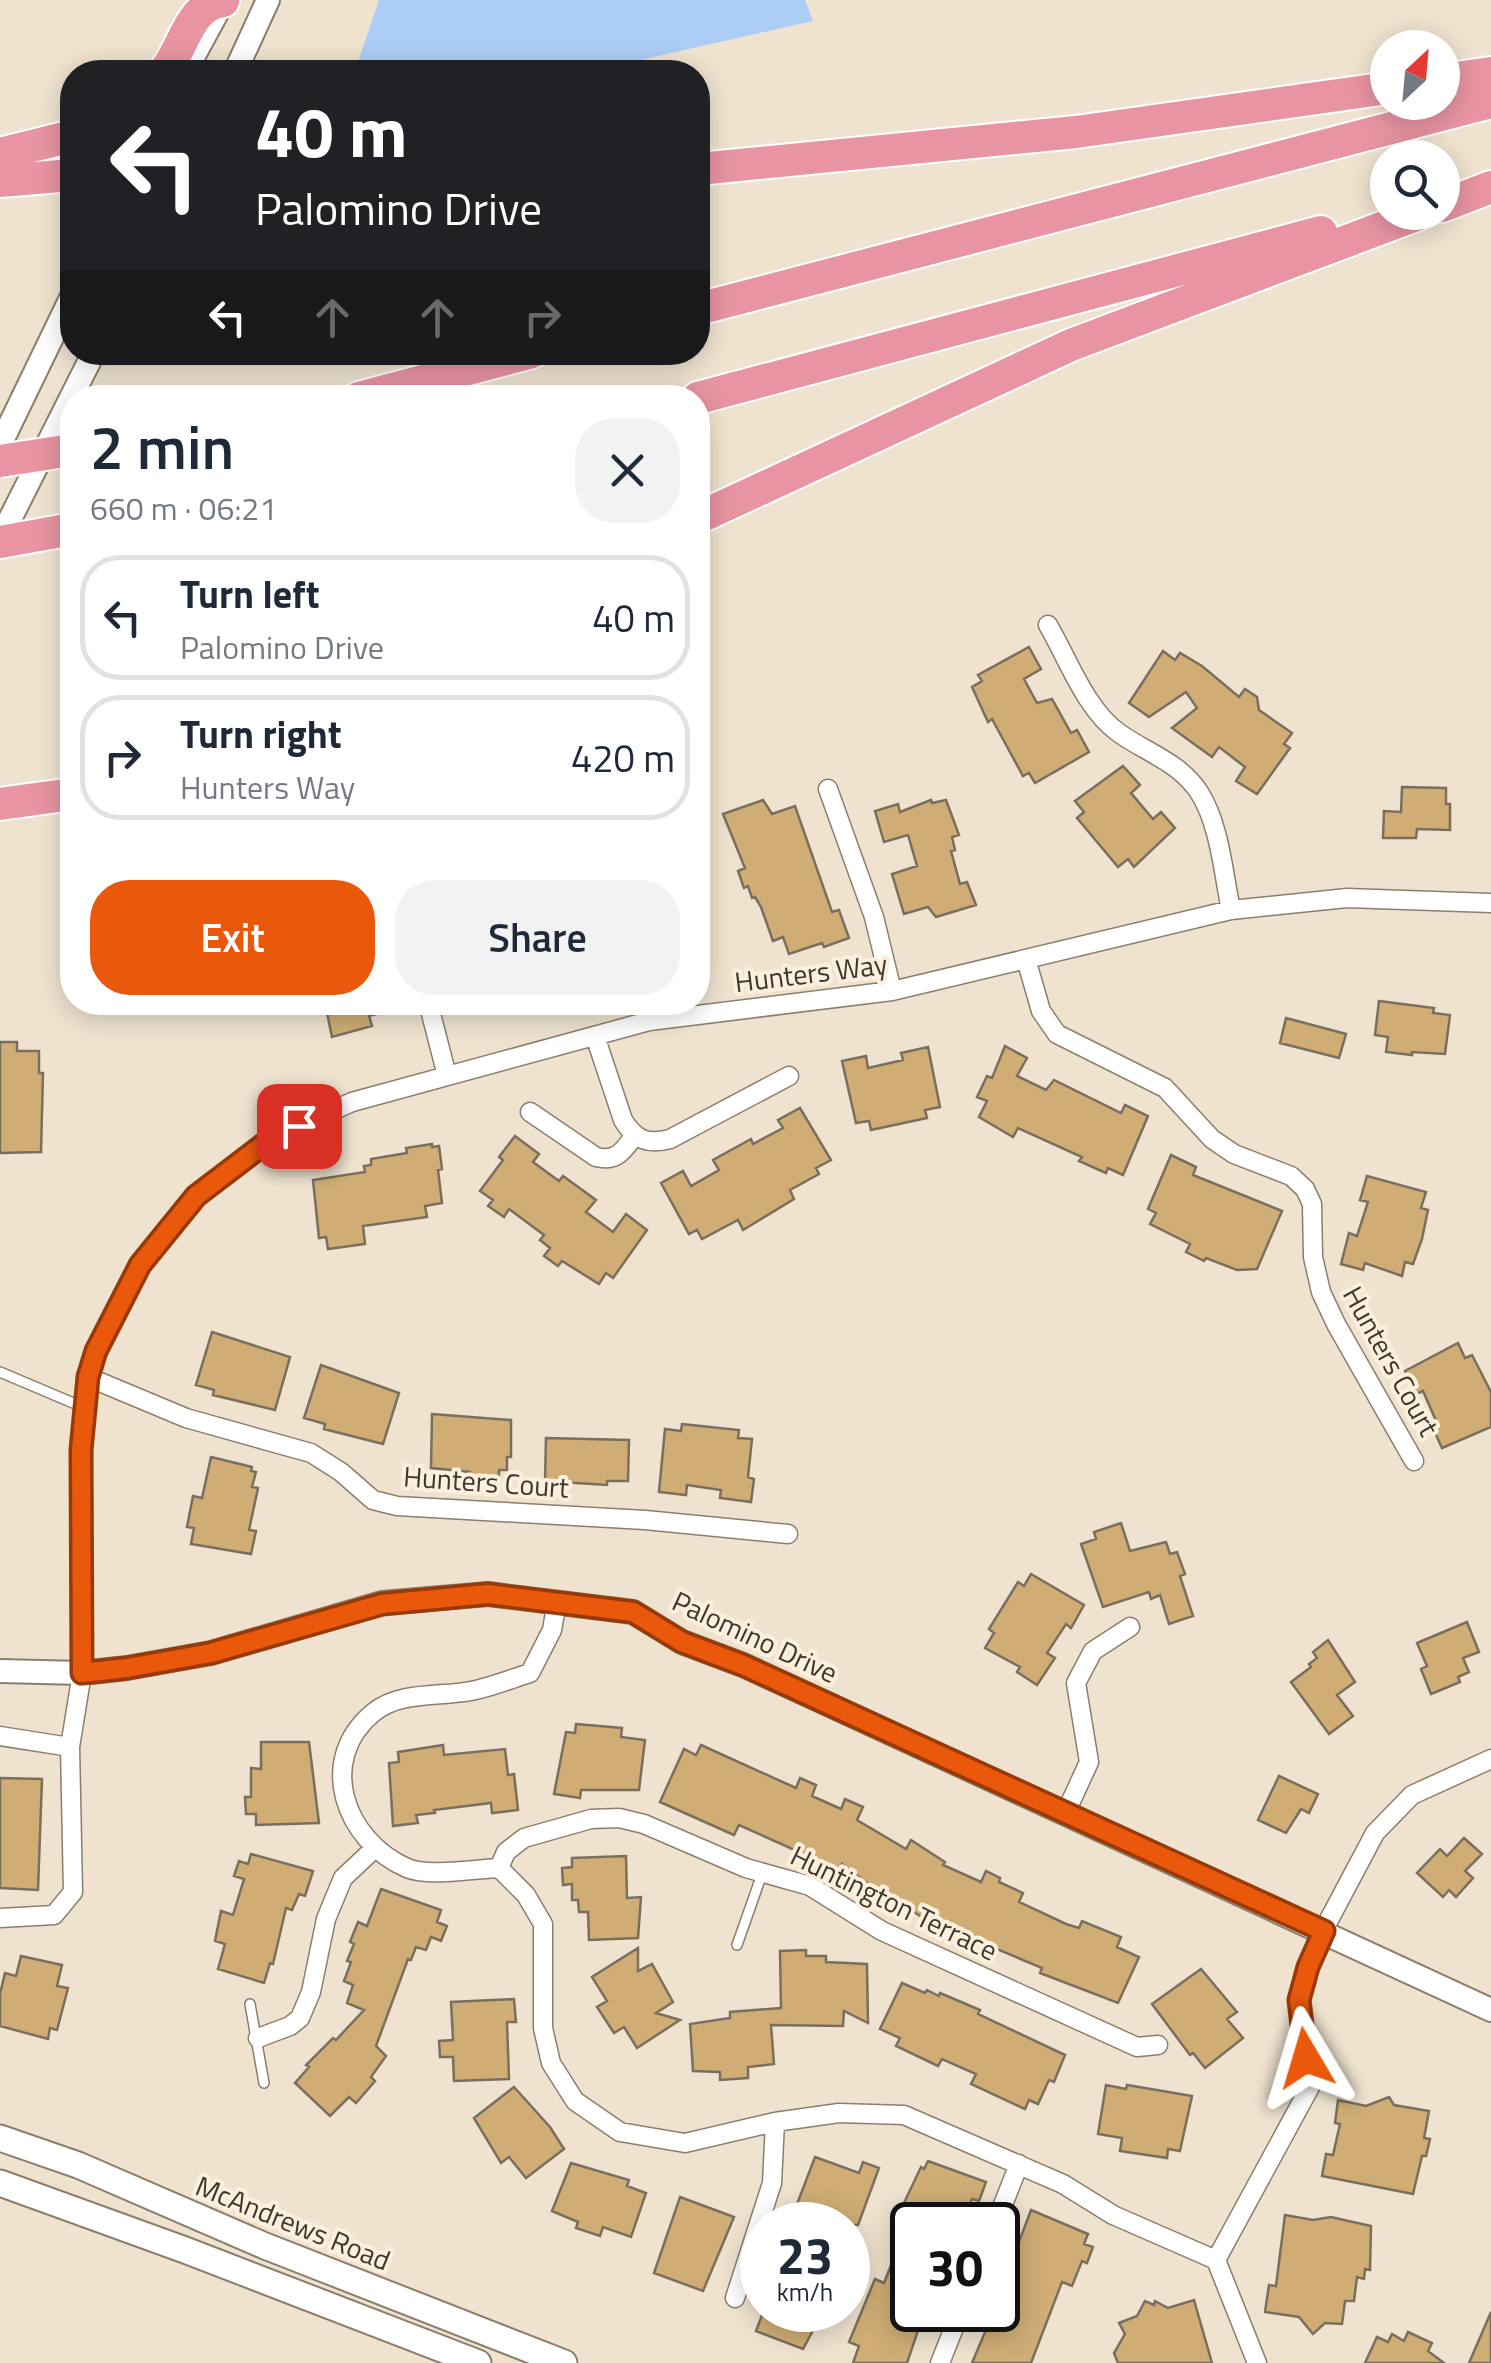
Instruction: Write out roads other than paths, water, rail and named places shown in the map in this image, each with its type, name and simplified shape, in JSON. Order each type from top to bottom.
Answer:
[{"type":"highway","points":[[171,60],[198,13],[210,3],[223,1]]},
{"type":"highway","points":[[1460,78],[1491,74]]},
{"type":"highway","points":[[710,167],[1076,132],[1370,91]]},
{"type":"highway","points":[[710,307],[1491,102]]},
{"type":"highway","points":[[0,154],[60,139]]},
{"type":"highway","points":[[0,180],[60,176]]},
{"type":"highway","points":[[1460,196],[1491,187]]},
{"type":"highway","points":[[710,395],[1370,218]]},
{"type":"highway","points":[[710,512],[1071,346],[1377,230]]},
{"type":"highway","points":[[408,385],[483,365]]},
{"type":"highway","points":[[0,461],[60,452]]},
{"type":"highway","points":[[0,540],[60,532]]},
{"type":"highway","points":[[0,785],[60,779]]},
{"type":"highway","points":[[0,804],[60,796]]},
{"type":"main road","name":"McAndrews Road","points":[[0,2138],[78,2165],[266,2246],[564,2363]]},
{"type":"main road","points":[[0,2183],[478,2363]]},
{"type":"street","points":[[241,60],[268,0]]},
{"type":"street","points":[[191,60],[223,1]]},
{"type":"street","points":[[0,445],[60,321]]},
{"type":"street","points":[[0,540],[60,420]]},
{"type":"street","points":[[1048,624],[1104,720],[1120,734],[1167,760],[1198,792],[1211,818],[1231,910]]},
{"type":"street","points":[[828,788],[874,917],[892,992]]},
{"type":"street","name":"Hunters Way","points":[[710,1014],[892,992],[1231,910],[1347,898],[1491,903]]},
{"type":"street","name":"Hunters Court","points":[[1026,959],[1041,1012],[1058,1034],[1164,1088],[1212,1139],[1234,1154],[1291,1176],[1305,1188],[1312,1204],[1314,1257],[1321,1292],[1414,1461]]},
{"type":"street","points":[[431,1015],[447,1076]]},
{"type":"street","name":"Hunters Way","points":[[0,1918],[54,1916],[73,1892],[70,1747],[82,1673],[80,1483],[88,1377],[96,1351],[140,1265],[196,1196],[272,1138],[352,1102],[649,1021],[699,1015]]},
{"type":"street","points":[[595,1036],[623,1120],[635,1136],[656,1143],[788,1076]]},
{"type":"street","points":[[530,1112],[596,1156],[609,1160],[620,1155],[635,1136]]},
{"type":"street","name":"Hunters Court","points":[[88,1377],[186,1418],[311,1454],[341,1472],[373,1500],[396,1506],[645,1520],[788,1534]]},
{"type":"street","name":"Palomino Drive","points":[[0,1671],[82,1673],[127,1668],[211,1653],[382,1604],[488,1594],[633,1612],[682,1642],[743,1665],[1491,2010]]},
{"type":"street","points":[[557,1601],[552,1630],[530,1673],[471,1691],[412,1696],[375,1711],[350,1740],[342,1775],[345,1804],[357,1828],[375,1848],[410,1870],[499,1868],[526,1896],[543,1924],[543,2028],[551,2063],[575,2101],[620,2132],[685,2143],[776,2122],[839,2113],[904,2115],[1063,2184],[1113,2214],[1216,2260],[1256,2363]]},
{"type":"street","points":[[1066,1812],[1089,1762],[1076,1683],[1093,1652],[1130,1626]]},
{"type":"street","points":[[0,1736],[70,1747]]},
{"type":"street","points":[[1216,2260],[1310,2088],[1299,2000],[1324,1931],[1375,1832],[1412,1795],[1491,1759]]},
{"type":"street","name":"Huntington Terrace","points":[[499,1868],[506,1852],[524,1838],[590,1819],[619,1818],[644,1824],[746,1868],[810,1886],[882,1931],[1137,2047],[1158,2045]]},
{"type":"street","points":[[258,2038],[300,2018],[311,1992],[326,1918],[343,1878],[375,1848]]},
{"type":"street","points":[[735,2298],[772,2183],[776,2122]]},
{"type":"street","points":[[1004,2202],[1019,2164]]},
{"type":"street","points":[[940,2363],[952,2332]]},
{"type":"lane","points":[[0,1372],[85,1408]]},
{"type":"lane","points":[[738,1946],[763,1871]]},
{"type":"lane","points":[[250,2004],[264,2083]]},
{"type":"water","points":[[379,0],[805,0],[813,21],[640,60],[359,60]]}]
